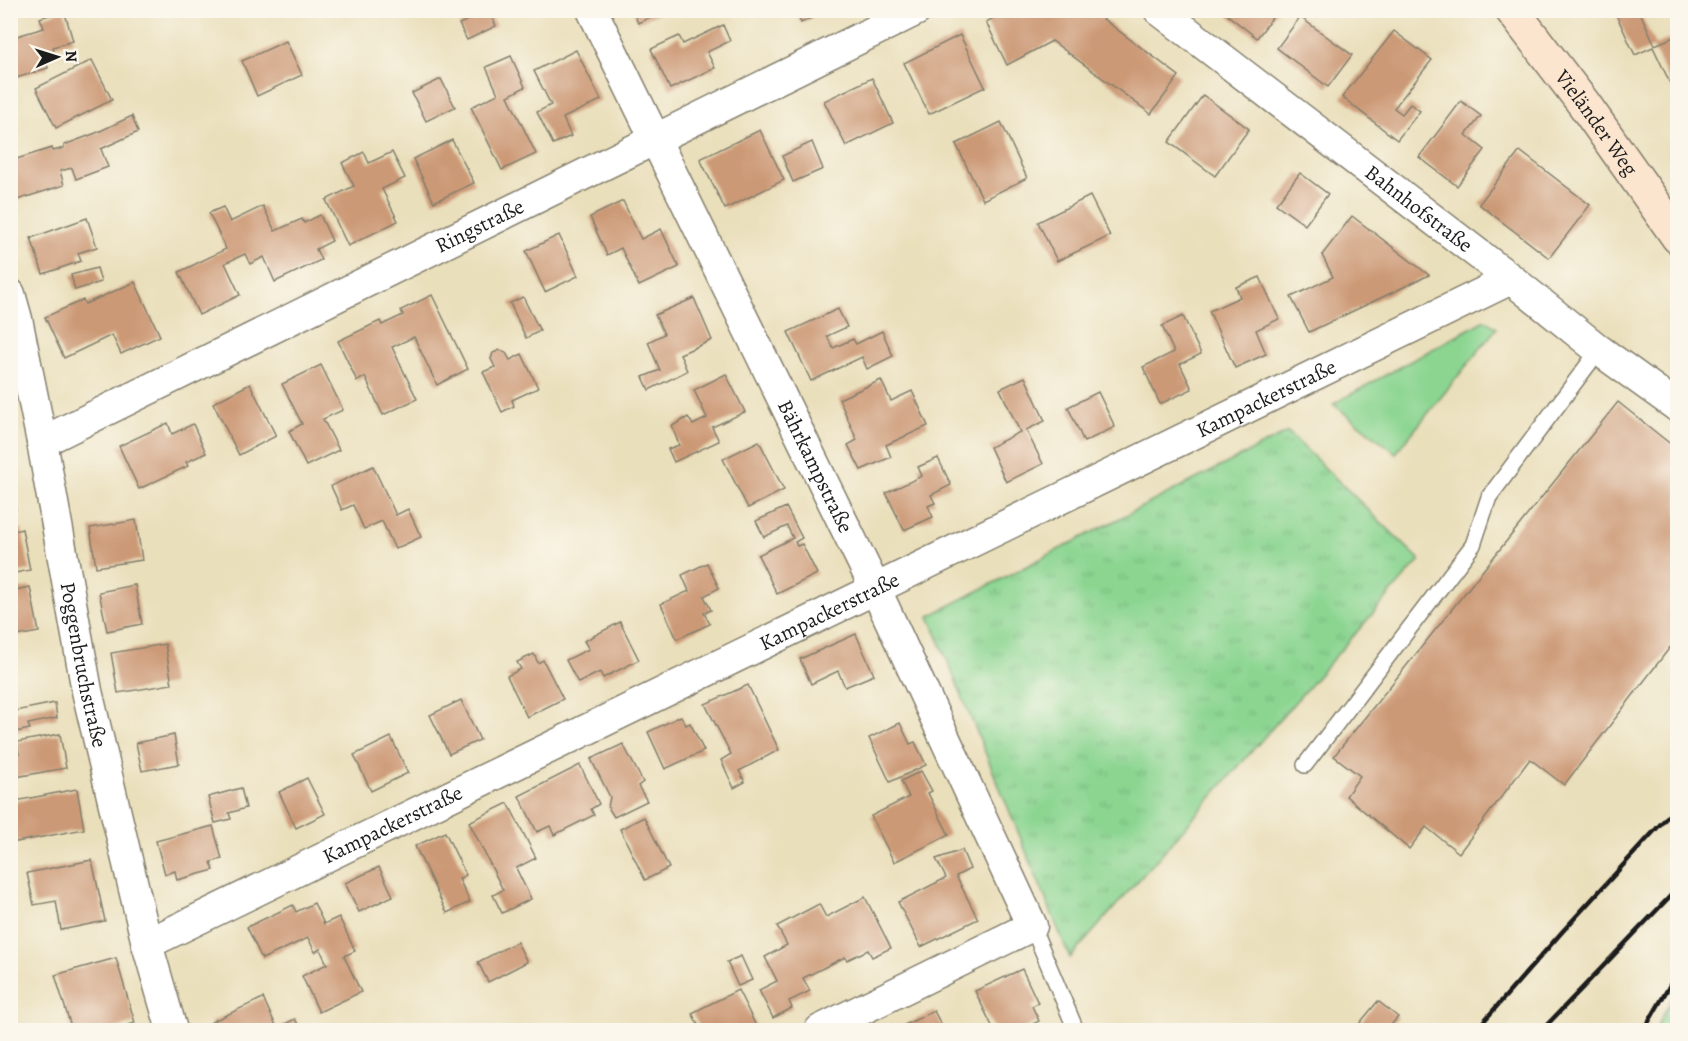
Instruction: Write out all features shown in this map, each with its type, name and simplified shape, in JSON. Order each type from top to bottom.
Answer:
[{"type":"street","name":"Bährkampstraße","points":[[592,10],[876,590],[1032,926]]},
{"type":"street","name":"Ringstraße","points":[[42,442],[917,10]]},
{"type":"street","name":"Bahnhofstraße","points":[[1159,10],[1511,279],[1599,350],[1677,407]]},
{"type":"street","name":"Vieländer Weg","points":[[1512,10],[1584,104],[1677,237]]},
{"type":"street","name":"Kampackerstraße","points":[[147,944],[1511,279]]},
{"type":"street","name":"Poggenbruchstraße","points":[[10,294],[42,442],[87,691],[147,944],[172,1030]]},
{"type":"street","points":[[820,1030],[1032,926]]},
{"type":"lane","points":[[1305,765],[1473,545],[1489,497],[1599,350]]},
{"type":"lane","points":[[1032,926],[1076,1030]]},
{"type":"green space","points":[[1485,320],[1497,328],[1396,453],[1333,404]]},
{"type":"green space","points":[[1288,432],[1420,560],[1070,958],[929,616]]},
{"type":"green space","points":[[1677,988],[1677,1030],[1655,1030]]},
{"type":"building","points":[[64,10],[73,41],[53,47],[54,53],[45,56],[48,68],[10,80],[10,38],[44,28],[40,18]]},
{"type":"building","points":[[489,10],[496,26],[467,40],[459,24]]},
{"type":"building","points":[[632,10],[665,10],[638,23]]},
{"type":"building","points":[[795,10],[827,10],[801,23]]},
{"type":"building","points":[[1008,10],[1091,10],[1179,76],[1151,114],[1052,41],[1007,65],[986,22]]},
{"type":"building","points":[[1221,10],[1278,10],[1257,38]]},
{"type":"building","points":[[1614,10],[1639,10],[1655,45],[1674,37],[1678,43],[1678,100],[1653,47],[1635,55]]},
{"type":"building","points":[[1300,17],[1352,55],[1328,87],[1277,48]]},
{"type":"building","points":[[723,25],[730,41],[707,52],[715,68],[670,89],[651,49],[679,36],[683,44]]},
{"type":"building","points":[[1394,31],[1432,60],[1394,108],[1402,114],[1410,104],[1420,111],[1397,140],[1342,97]]},
{"type":"building","points":[[960,35],[985,87],[929,114],[904,63]]},
{"type":"building","points":[[286,41],[302,75],[257,96],[242,61]]},
{"type":"building","points":[[576,50],[601,100],[563,118],[571,136],[553,144],[537,112],[551,105],[534,71]]},
{"type":"building","points":[[511,56],[525,87],[508,96],[536,154],[502,170],[471,107],[498,94],[486,67]]},
{"type":"building","points":[[92,60],[112,100],[56,128],[36,88]]},
{"type":"building","points":[[872,78],[893,123],[846,146],[824,101]]},
{"type":"building","points":[[441,79],[455,107],[426,121],[412,93]]},
{"type":"building","points":[[1203,95],[1249,129],[1215,176],[1169,142]]},
{"type":"building","points":[[1461,101],[1481,116],[1466,135],[1485,150],[1457,186],[1419,157]]},
{"type":"building","points":[[132,116],[138,132],[101,149],[108,167],[76,179],[72,168],[60,171],[64,185],[17,200],[10,182],[10,161],[52,148],[53,151],[64,148],[64,145]]},
{"type":"building","points":[[1001,122],[1027,178],[983,200],[956,144]]},
{"type":"building","points":[[760,130],[784,180],[725,209],[700,159]]},
{"type":"building","points":[[452,140],[474,183],[434,202],[413,159]]},
{"type":"building","points":[[812,142],[823,169],[793,182],[782,156]]},
{"type":"building","points":[[1520,151],[1590,205],[1549,258],[1479,204]]},
{"type":"building","points":[[364,152],[369,163],[392,152],[405,178],[382,189],[398,221],[348,246],[326,200],[354,186],[342,163]]},
{"type":"building","points":[[1300,173],[1328,194],[1305,225],[1276,204]]},
{"type":"building","points":[[1090,196],[1110,236],[1057,261],[1038,222]]},
{"type":"building","points":[[623,201],[641,239],[661,229],[679,267],[639,286],[621,248],[607,255],[590,217]]},
{"type":"building","points":[[263,206],[275,231],[302,219],[304,223],[320,215],[332,241],[316,249],[321,260],[275,282],[264,257],[250,264],[245,254],[225,263],[240,295],[199,315],[179,272],[226,249],[209,213],[223,207],[230,222]]},
{"type":"building","points":[[1352,216],[1429,275],[1309,332],[1291,297],[1333,277],[1322,255]]},
{"type":"building","points":[[87,218],[97,247],[78,253],[81,261],[43,274],[31,238]]},
{"type":"building","points":[[559,235],[578,276],[545,292],[526,251]]},
{"type":"building","points":[[97,268],[101,282],[75,290],[71,275]]},
{"type":"building","points":[[1260,277],[1279,319],[1256,330],[1266,354],[1235,368],[1209,311],[1240,297],[1236,287]]},
{"type":"building","points":[[135,282],[160,336],[121,354],[112,335],[64,358],[45,317],[83,300],[85,304]]},
{"type":"building","points":[[432,295],[468,369],[437,385],[414,337],[392,347],[417,399],[383,415],[365,377],[357,381],[338,341],[380,321],[382,325],[403,315],[401,310]]},
{"type":"building","points":[[523,297],[540,331],[526,338],[510,303]]},
{"type":"building","points":[[694,298],[712,340],[680,354],[687,371],[649,390],[643,377],[660,370],[648,342],[664,334],[655,315]]},
{"type":"building","points":[[838,309],[847,327],[827,336],[833,348],[853,339],[856,344],[882,331],[893,356],[867,369],[862,357],[811,381],[788,332]]},
{"type":"building","points":[[1183,316],[1201,354],[1180,364],[1192,389],[1160,404],[1143,367],[1174,352],[1162,326]]},
{"type":"building","points":[[500,350],[506,353],[510,360],[522,354],[538,388],[512,400],[514,406],[502,412],[483,372],[495,367],[491,359],[493,353]]},
{"type":"building","points":[[321,365],[343,410],[323,419],[339,450],[306,466],[289,431],[302,424],[282,384]]},
{"type":"building","points":[[726,374],[745,412],[712,427],[719,441],[674,462],[668,449],[679,445],[672,426],[688,417],[693,425],[707,418],[694,390]]},
{"type":"building","points":[[1025,377],[1045,421],[1026,430],[1043,464],[1006,482],[990,447],[1020,432],[1000,389]]},
{"type":"building","points":[[881,380],[891,401],[912,391],[928,426],[886,445],[891,457],[861,470],[848,445],[857,440],[839,399]]},
{"type":"building","points":[[250,384],[276,436],[239,455],[213,403]]},
{"type":"building","points":[[1098,392],[1115,427],[1084,442],[1068,407]]},
{"type":"building","points":[[1618,402],[1678,450],[1678,637],[1564,785],[1530,759],[1459,853],[1426,827],[1409,849],[1346,796],[1360,776],[1334,756]]},
{"type":"building","points":[[168,423],[172,434],[193,424],[206,453],[186,462],[188,466],[139,489],[119,446]]},
{"type":"building","points":[[759,441],[784,490],[748,508],[723,459]]},
{"type":"building","points":[[938,458],[951,485],[931,495],[935,503],[928,506],[933,517],[904,530],[886,493],[922,476],[918,467]]},
{"type":"building","points":[[373,466],[396,515],[408,509],[421,537],[395,549],[382,521],[364,529],[353,505],[342,510],[331,486]]},
{"type":"building","points":[[10,486],[16,509],[10,510]]},
{"type":"building","points":[[786,507],[802,538],[795,542],[797,546],[802,544],[817,574],[777,594],[758,555],[793,538],[787,526],[764,537],[756,521]]},
{"type":"building","points":[[136,520],[142,560],[96,567],[90,528]]},
{"type":"building","points":[[22,529],[30,570],[10,574],[10,532]]},
{"type":"building","points":[[707,563],[719,588],[704,596],[711,610],[704,613],[710,624],[677,639],[661,604],[689,591],[682,575]]},
{"type":"building","points":[[135,585],[142,624],[107,631],[99,592]]},
{"type":"building","points":[[30,587],[39,632],[16,636],[17,641],[10,643],[10,591]]},
{"type":"building","points":[[620,622],[639,660],[603,678],[600,672],[578,683],[566,660],[589,649],[584,641]]},
{"type":"building","points":[[856,634],[874,675],[845,687],[838,671],[811,684],[800,659]]},
{"type":"building","points":[[165,644],[172,684],[118,693],[111,653]]},
{"type":"building","points":[[534,654],[538,663],[543,660],[563,699],[527,717],[507,676],[521,669],[517,662]]},
{"type":"building","points":[[748,685],[779,750],[739,771],[745,782],[734,788],[721,760],[731,754],[705,704]]},
{"type":"building","points":[[461,700],[480,740],[449,754],[430,715]]},
{"type":"building","points":[[55,703],[57,718],[28,724],[30,729],[10,733],[10,712]]},
{"type":"building","points":[[681,716],[686,725],[690,723],[704,751],[665,769],[648,732]]},
{"type":"building","points":[[900,723],[910,744],[915,742],[926,765],[890,782],[869,738]]},
{"type":"building","points":[[60,734],[66,768],[10,778],[10,756],[19,754],[17,742]]},
{"type":"building","points":[[174,735],[179,764],[142,771],[136,743]]},
{"type":"building","points":[[391,737],[408,773],[371,791],[354,755]]},
{"type":"building","points":[[623,744],[643,782],[638,786],[647,801],[614,817],[608,807],[610,797],[591,759]]},
{"type":"building","points":[[580,765],[599,804],[591,809],[594,815],[554,835],[550,826],[537,832],[519,796]]},
{"type":"building","points":[[921,771],[932,791],[928,793],[949,835],[894,862],[871,816],[909,797],[901,781]]},
{"type":"building","points":[[307,778],[325,814],[296,828],[279,792]]},
{"type":"building","points":[[241,788],[246,808],[229,813],[231,819],[215,823],[208,797]]},
{"type":"building","points":[[77,789],[84,829],[11,843],[10,802]]},
{"type":"building","points":[[508,803],[536,858],[516,868],[531,899],[502,913],[493,895],[503,890],[469,822]]},
{"type":"building","points":[[644,817],[669,868],[645,880],[620,829]]},
{"type":"building","points":[[213,826],[222,859],[211,862],[214,870],[177,880],[175,871],[165,874],[156,841]]},
{"type":"building","points":[[445,832],[466,875],[459,879],[470,902],[447,913],[415,846]]},
{"type":"building","points":[[962,850],[970,869],[956,876],[978,919],[921,947],[898,902],[946,878],[936,859]]},
{"type":"building","points":[[92,860],[105,921],[61,930],[56,901],[34,905],[27,873]]},
{"type":"building","points":[[379,867],[393,896],[359,912],[345,883]]},
{"type":"building","points":[[865,897],[891,948],[872,957],[868,950],[847,960],[845,957],[803,978],[810,991],[789,1001],[792,1008],[773,1018],[759,990],[777,981],[765,957],[787,945],[777,926],[819,904],[826,917]]},
{"type":"building","points":[[314,903],[324,924],[339,917],[355,951],[344,956],[361,992],[319,1012],[302,976],[327,964],[320,949],[315,952],[308,938],[262,959],[247,927],[293,905],[296,912]]},
{"type":"building","points":[[517,942],[527,962],[488,982],[478,962]]},
{"type":"building","points":[[741,956],[752,980],[738,986],[727,962]]},
{"type":"building","points":[[116,958],[135,1023],[111,1030],[72,1030],[55,975]]},
{"type":"building","points":[[1022,969],[1038,1003],[1032,1006],[1039,1021],[1021,1030],[994,1030],[975,991]]},
{"type":"building","points":[[738,990],[756,1026],[748,1030],[701,1030],[692,1013]]},
{"type":"building","points":[[263,998],[277,1028],[295,1019],[301,1030],[215,1030],[211,1022]]},
{"type":"building","points":[[1378,1001],[1398,1017],[1387,1030],[1354,1030]]},
{"type":"building","points":[[934,1011],[944,1030],[894,1030]]},
{"type":"railway","points":[[1476,1030],[1678,805]]},
{"type":"railway","points":[[1542,1030],[1678,888]]},
{"type":"railway","points":[[1644,1030],[1678,971]]}]
